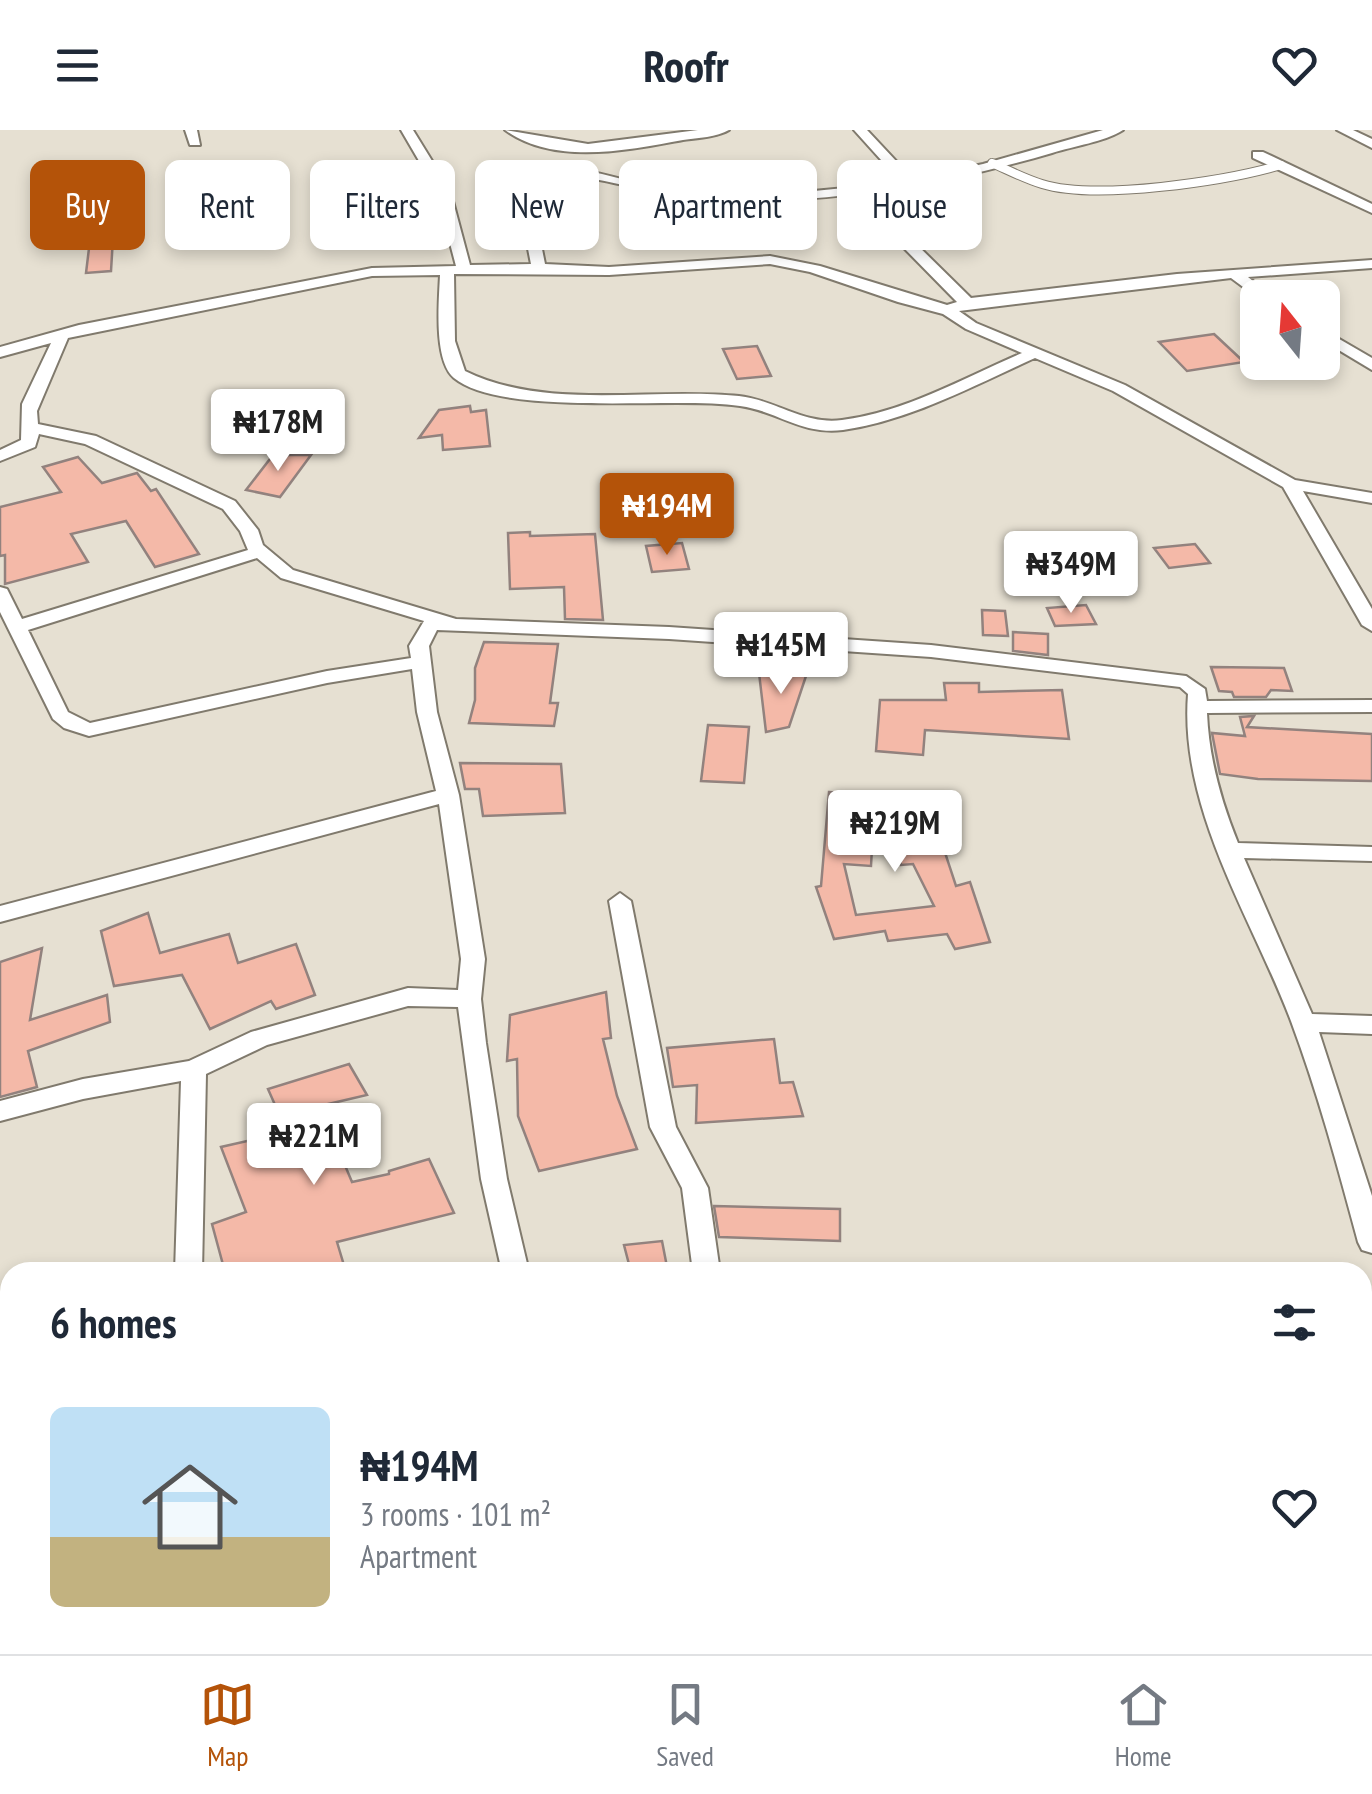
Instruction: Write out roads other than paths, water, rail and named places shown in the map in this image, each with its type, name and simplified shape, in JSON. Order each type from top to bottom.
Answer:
[{"type":"street","points":[[407,130],[443,190],[456,270],[448,356],[458,374],[478,384],[516,391],[740,401],[762,405],[808,425],[828,427],[886,416],[1037,352]]},
{"type":"street","points":[[511,130],[536,143],[577,149],[724,130]]},
{"type":"street","points":[[860,130],[888,160]]},
{"type":"street","points":[[982,166],[1117,130]]},
{"type":"street","points":[[1343,130],[1372,144]]},
{"type":"street","points":[[1258,155],[1372,208]]},
{"type":"street","points":[[539,268],[523,188],[542,178],[596,176],[684,196],[837,188]]},
{"type":"street","points":[[914,250],[967,303]]},
{"type":"street","points":[[0,352],[61,335],[372,272],[539,268],[609,271],[770,260],[796,262],[889,298],[948,310],[971,326],[1037,352],[1173,416],[1290,484],[1372,498]]},
{"type":"street","points":[[948,310],[967,303],[1234,274],[1372,264]]},
{"type":"street","points":[[1234,274],[1242,280]]},
{"type":"street","points":[[0,456],[29,443],[34,428],[29,410],[61,335]]},
{"type":"street","points":[[1340,345],[1372,365]]},
{"type":"street","points":[[34,428],[90,440],[229,505],[261,552],[287,574],[449,622]]},
{"type":"street","points":[[1290,484],[1372,625]]},
{"type":"street","points":[[18,627],[147,588],[210,564],[261,552]]},
{"type":"street","points":[[0,594],[60,715],[89,730],[327,677],[422,662]]},
{"type":"street","points":[[514,1262],[494,1178],[468,999],[474,959],[448,795],[426,712],[419,646],[431,624],[931,651],[1186,682],[1198,693],[1195,732],[1232,850],[1303,1022],[1372,1241]]},
{"type":"street","points":[[1197,707],[1372,706]]},
{"type":"street","points":[[0,914],[448,795]]},
{"type":"street","points":[[1232,850],[1372,854]]},
{"type":"street","points":[[620,901],[663,1126],[695,1188],[706,1262]]},
{"type":"street","points":[[0,1111],[194,1069],[260,1038],[408,997],[468,999]]},
{"type":"street","points":[[1303,1022],[1372,1026]]},
{"type":"street","points":[[189,1262],[194,1069]]},
{"type":"lane","points":[[992,163],[1044,184],[1092,192],[1247,175],[1281,165]]}]
